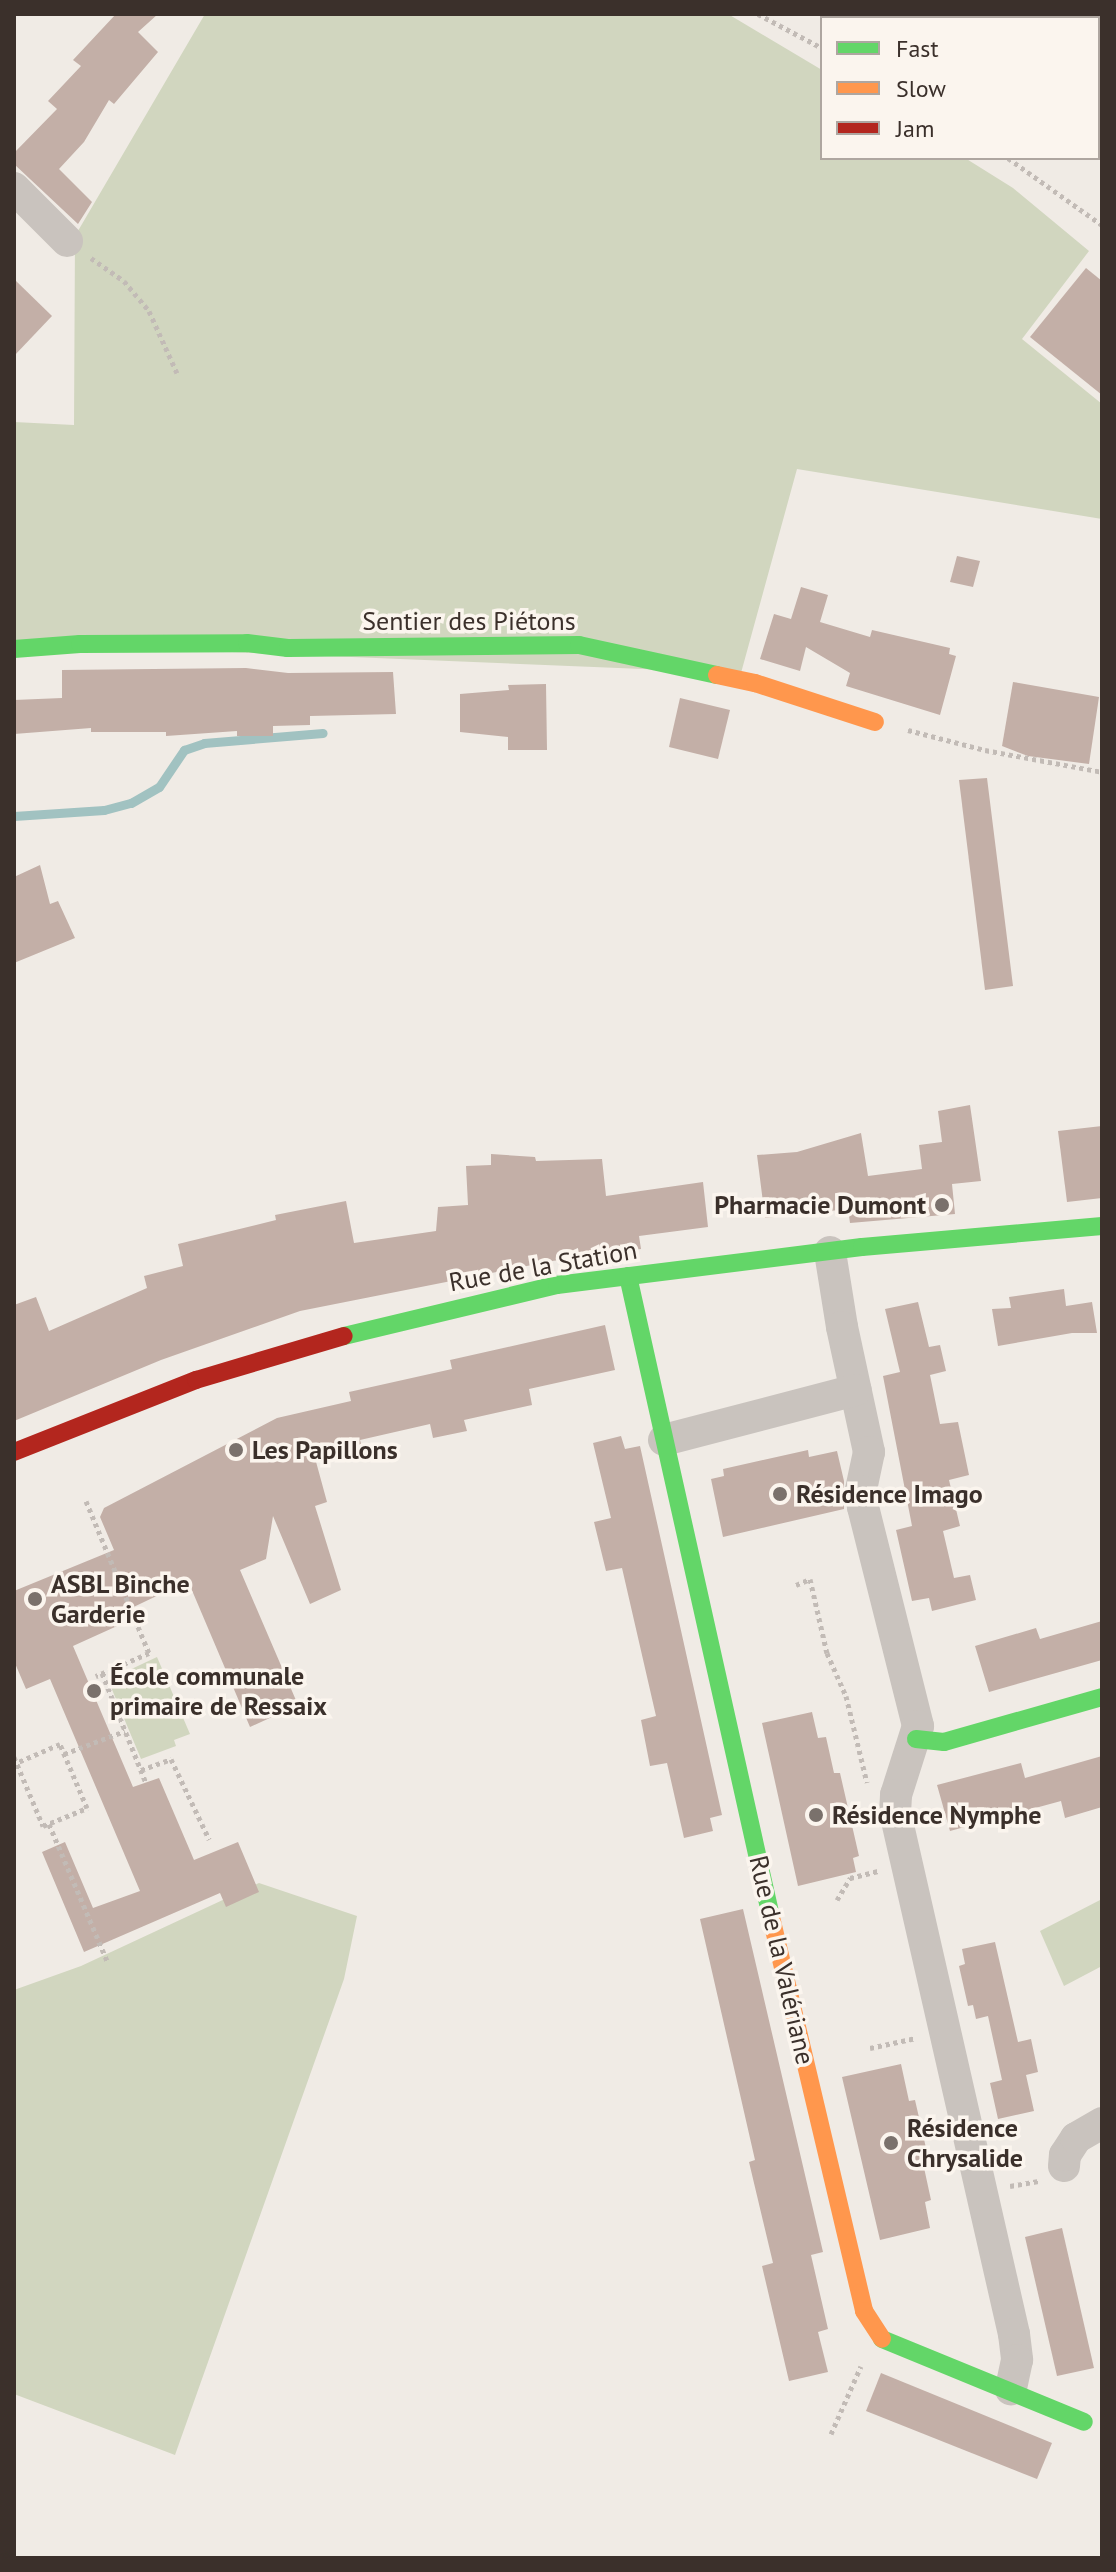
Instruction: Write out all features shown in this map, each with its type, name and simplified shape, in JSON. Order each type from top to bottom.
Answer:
[{"type":"street","points":[[14,188],[67,241]]},
{"type":"street","name":"Sentier des Piétons","points":[[14,649],[80,644],[232,643],[288,648],[579,645],[755,683],[875,722]]},
{"type":"street","name":"Rue de la Station","points":[[14,1452],[196,1380],[417,1316],[557,1285],[830,1252],[1102,1226]]},
{"type":"street","points":[[830,1252],[869,1452],[861,1491],[863,1507],[918,1726],[896,1795],[895,1812],[1014,2334],[1017,2360],[1011,2389]]},
{"type":"street","name":"Rue de la Valériane","points":[[628,1276],[864,2311],[875,2332]]},
{"type":"street","points":[[664,1440],[856,1390]]},
{"type":"street","points":[[916,1739],[944,1742],[1102,1697]]},
{"type":"street","points":[[1064,2166],[1065,2155],[1076,2138],[1102,2123]]},
{"type":"street","points":[[875,2332],[884,2340],[959,2372],[1011,2389],[1084,2422]]},
{"type":"path","points":[[758,14],[820,47]]},
{"type":"path","points":[[1011,160],[1102,225]]},
{"type":"path","points":[[67,241],[124,281],[149,311],[177,373]]},
{"type":"path","points":[[875,722],[985,750],[1102,772]]},
{"type":"path","points":[[86,1501],[149,1653],[99,1675],[146,1783]]},
{"type":"path","points":[[796,1585],[810,1579],[827,1653],[846,1696],[871,1797]]},
{"type":"path","points":[[64,1754],[125,1731]]},
{"type":"path","points":[[60,1744],[87,1808],[43,1826],[15,1760],[60,1744]]},
{"type":"path","points":[[141,1770],[171,1759],[209,1839]]},
{"type":"path","points":[[49,1824],[108,1963]]},
{"type":"path","points":[[837,1900],[850,1878],[888,1869]]},
{"type":"path","points":[[831,2434],[875,2332]]},
{"type":"green space","points":[[205,14],[728,14],[820,69],[820,160],[968,160],[1013,188],[1089,251],[1022,339],[1102,404],[1102,519],[797,469],[741,673],[14,643],[14,422],[74,425],[75,236]]},
{"type":"green space","points":[[1102,14],[1102,106],[1100,16],[956,16]]},
{"type":"green space","points":[[157,1657],[190,1734],[174,1740],[176,1746],[141,1759],[108,1680]]},
{"type":"green space","points":[[259,1883],[357,1916],[344,1979],[175,2455],[14,2394],[14,1990],[81,1966]]},
{"type":"green space","points":[[1102,1899],[1102,1966],[1064,1986],[1040,1931]]},
{"type":"building","points":[[116,14],[158,14],[138,32],[158,52],[114,104],[109,100],[84,142],[59,169],[92,202],[78,224],[14,164],[14,153],[57,109],[48,101],[81,66],[73,60]]},
{"type":"building","points":[[1086,268],[1102,281],[1102,395],[1030,337]]},
{"type":"building","points":[[14,279],[52,316],[14,356]]},
{"type":"building","points":[[957,556],[980,561],[973,587],[950,582]]},
{"type":"building","points":[[801,587],[828,595],[820,622],[870,637],[872,630],[950,648],[949,654],[956,656],[940,715],[846,686],[850,673],[806,647],[800,671],[760,659],[774,614],[791,619]]},
{"type":"building","points":[[246,668],[288,673],[393,672],[396,714],[310,716],[310,725],[273,726],[273,736],[237,736],[237,731],[166,736],[166,732],[91,732],[91,728],[14,734],[14,700],[62,698],[62,670]]},
{"type":"building","points":[[1013,682],[1099,697],[1089,764],[1028,756],[1002,746]]},
{"type":"building","points":[[546,684],[547,750],[508,750],[508,737],[460,732],[460,694],[509,690],[508,685]]},
{"type":"building","points":[[680,698],[730,710],[718,759],[669,747]]},
{"type":"building","points":[[987,778],[1013,986],[985,990],[959,780]]},
{"type":"building","points":[[40,865],[50,904],[58,901],[75,938],[14,963],[14,877]]},
{"type":"building","points":[[970,1105],[981,1181],[952,1184],[955,1214],[850,1223],[848,1209],[765,1218],[757,1155],[797,1152],[861,1133],[868,1176],[922,1169],[919,1145],[942,1142],[938,1111]]},
{"type":"building","points":[[1102,1126],[1102,1198],[1067,1202],[1058,1131]]},
{"type":"building","points":[[491,1154],[535,1157],[536,1161],[602,1159],[606,1196],[703,1182],[708,1227],[639,1236],[641,1249],[552,1261],[300,1311],[161,1360],[14,1421],[14,1305],[36,1297],[49,1331],[147,1288],[144,1276],[183,1266],[178,1244],[276,1220],[275,1215],[346,1201],[354,1243],[436,1231],[438,1207],[468,1205],[466,1166],[491,1165]]},
{"type":"building","points":[[1064,1289],[1066,1306],[1092,1302],[1097,1333],[1072,1333],[998,1346],[992,1309],[1011,1308],[1009,1297]]},
{"type":"building","points":[[918,1302],[929,1347],[940,1345],[946,1371],[930,1375],[940,1424],[958,1422],[969,1475],[949,1480],[960,1526],[943,1531],[954,1578],[970,1575],[976,1600],[932,1611],[929,1598],[912,1601],[896,1530],[912,1526],[883,1376],[900,1372],[885,1309]]},
{"type":"building","points":[[605,1325],[615,1370],[529,1389],[532,1405],[464,1420],[467,1431],[433,1438],[430,1424],[360,1440],[362,1447],[315,1458],[327,1502],[315,1506],[341,1590],[310,1604],[273,1516],[266,1559],[240,1570],[298,1705],[250,1727],[188,1581],[121,1613],[126,1622],[73,1646],[133,1787],[159,1778],[194,1860],[238,1842],[259,1892],[226,1907],[220,1893],[84,1952],[42,1852],[65,1842],[93,1908],[140,1891],[50,1679],[26,1689],[14,1661],[14,1591],[114,1550],[100,1517],[104,1508],[277,1418],[351,1401],[349,1392],[452,1369],[450,1360]]},
{"type":"building","points":[[621,1436],[625,1449],[640,1446],[722,1815],[710,1818],[713,1831],[684,1838],[667,1763],[650,1766],[641,1720],[656,1716],[622,1568],[606,1571],[594,1522],[611,1518],[593,1443]]},
{"type":"building","name":"Résidence Imago","points":[[808,1450],[809,1457],[837,1451],[844,1481],[844,1509],[723,1537],[711,1479],[724,1476],[723,1469]]},
{"type":"building","points":[[1102,1621],[1102,1660],[989,1692],[975,1646],[1036,1628],[1040,1639]]},
{"type":"building","name":"Résidence Nymphe","points":[[812,1712],[818,1738],[826,1737],[834,1773],[840,1773],[859,1856],[853,1858],[856,1872],[798,1886],[762,1723]]},
{"type":"building","points":[[1102,1756],[1102,1807],[1065,1818],[1061,1801],[950,1831],[937,1785],[1021,1763],[1025,1778]]},
{"type":"building","points":[[743,1909],[823,2252],[811,2255],[828,2329],[818,2332],[828,2372],[789,2381],[762,2266],[773,2263],[749,2162],[755,2160],[700,1919]]},
{"type":"building","points":[[995,1942],[1018,2042],[1031,2039],[1038,2072],[1026,2075],[1034,2111],[998,2119],[990,2083],[1002,2080],[988,2016],[976,2019],[973,2005],[968,2006],[959,1966],[965,1964],[962,1949]]},
{"type":"building","name":"Résidence Chrysalide","points":[[901,2064],[909,2101],[915,2100],[929,2161],[923,2163],[931,2200],[925,2202],[930,2228],[880,2240],[842,2077]]},
{"type":"building","points":[[1062,2228],[1094,2368],[1057,2376],[1025,2237]]},
{"type":"building","points":[[881,2373],[1052,2443],[1037,2479],[866,2411]]},
{"type":"waterway","points":[[14,816],[104,810],[131,803],[159,787],[184,750],[204,743],[323,733]]},
{"type":"railway","points":[[899,14],[902,16]]},
{"type":"traffic: fast","points":[[14,649],[80,644],[247,643],[288,648],[579,645],[717,675]]},
{"type":"traffic: fast","points":[[344,1336],[557,1285],[862,1247],[1102,1226]]},
{"type":"traffic: fast","points":[[628,1276],[771,1917]]},
{"type":"traffic: fast","points":[[916,1739],[944,1742],[1102,1697]]},
{"type":"traffic: fast","points":[[882,2339],[1084,2422]]},
{"type":"traffic: slow","points":[[717,675],[755,683],[875,722]]},
{"type":"traffic: slow","points":[[771,1917],[864,2311],[882,2339]]},
{"type":"traffic: jam","points":[[14,1452],[196,1380],[344,1336]]},
{"type":"place","name":"Pharmacie Dumont","points":[[942,1205]]},
{"type":"place","name":"Les Papillons","points":[[236,1450]]},
{"type":"place","name":"Résidence Imago","points":[[780,1494]]},
{"type":"place","name":"ASBL Binche Garderie","points":[[35,1599]]},
{"type":"place","name":"École communale primaire de Ressaix","points":[[94,1691]]},
{"type":"place","name":"Résidence Nymphe","points":[[816,1815]]},
{"type":"place","name":"Résidence Chrysalide","points":[[891,2143]]}]
